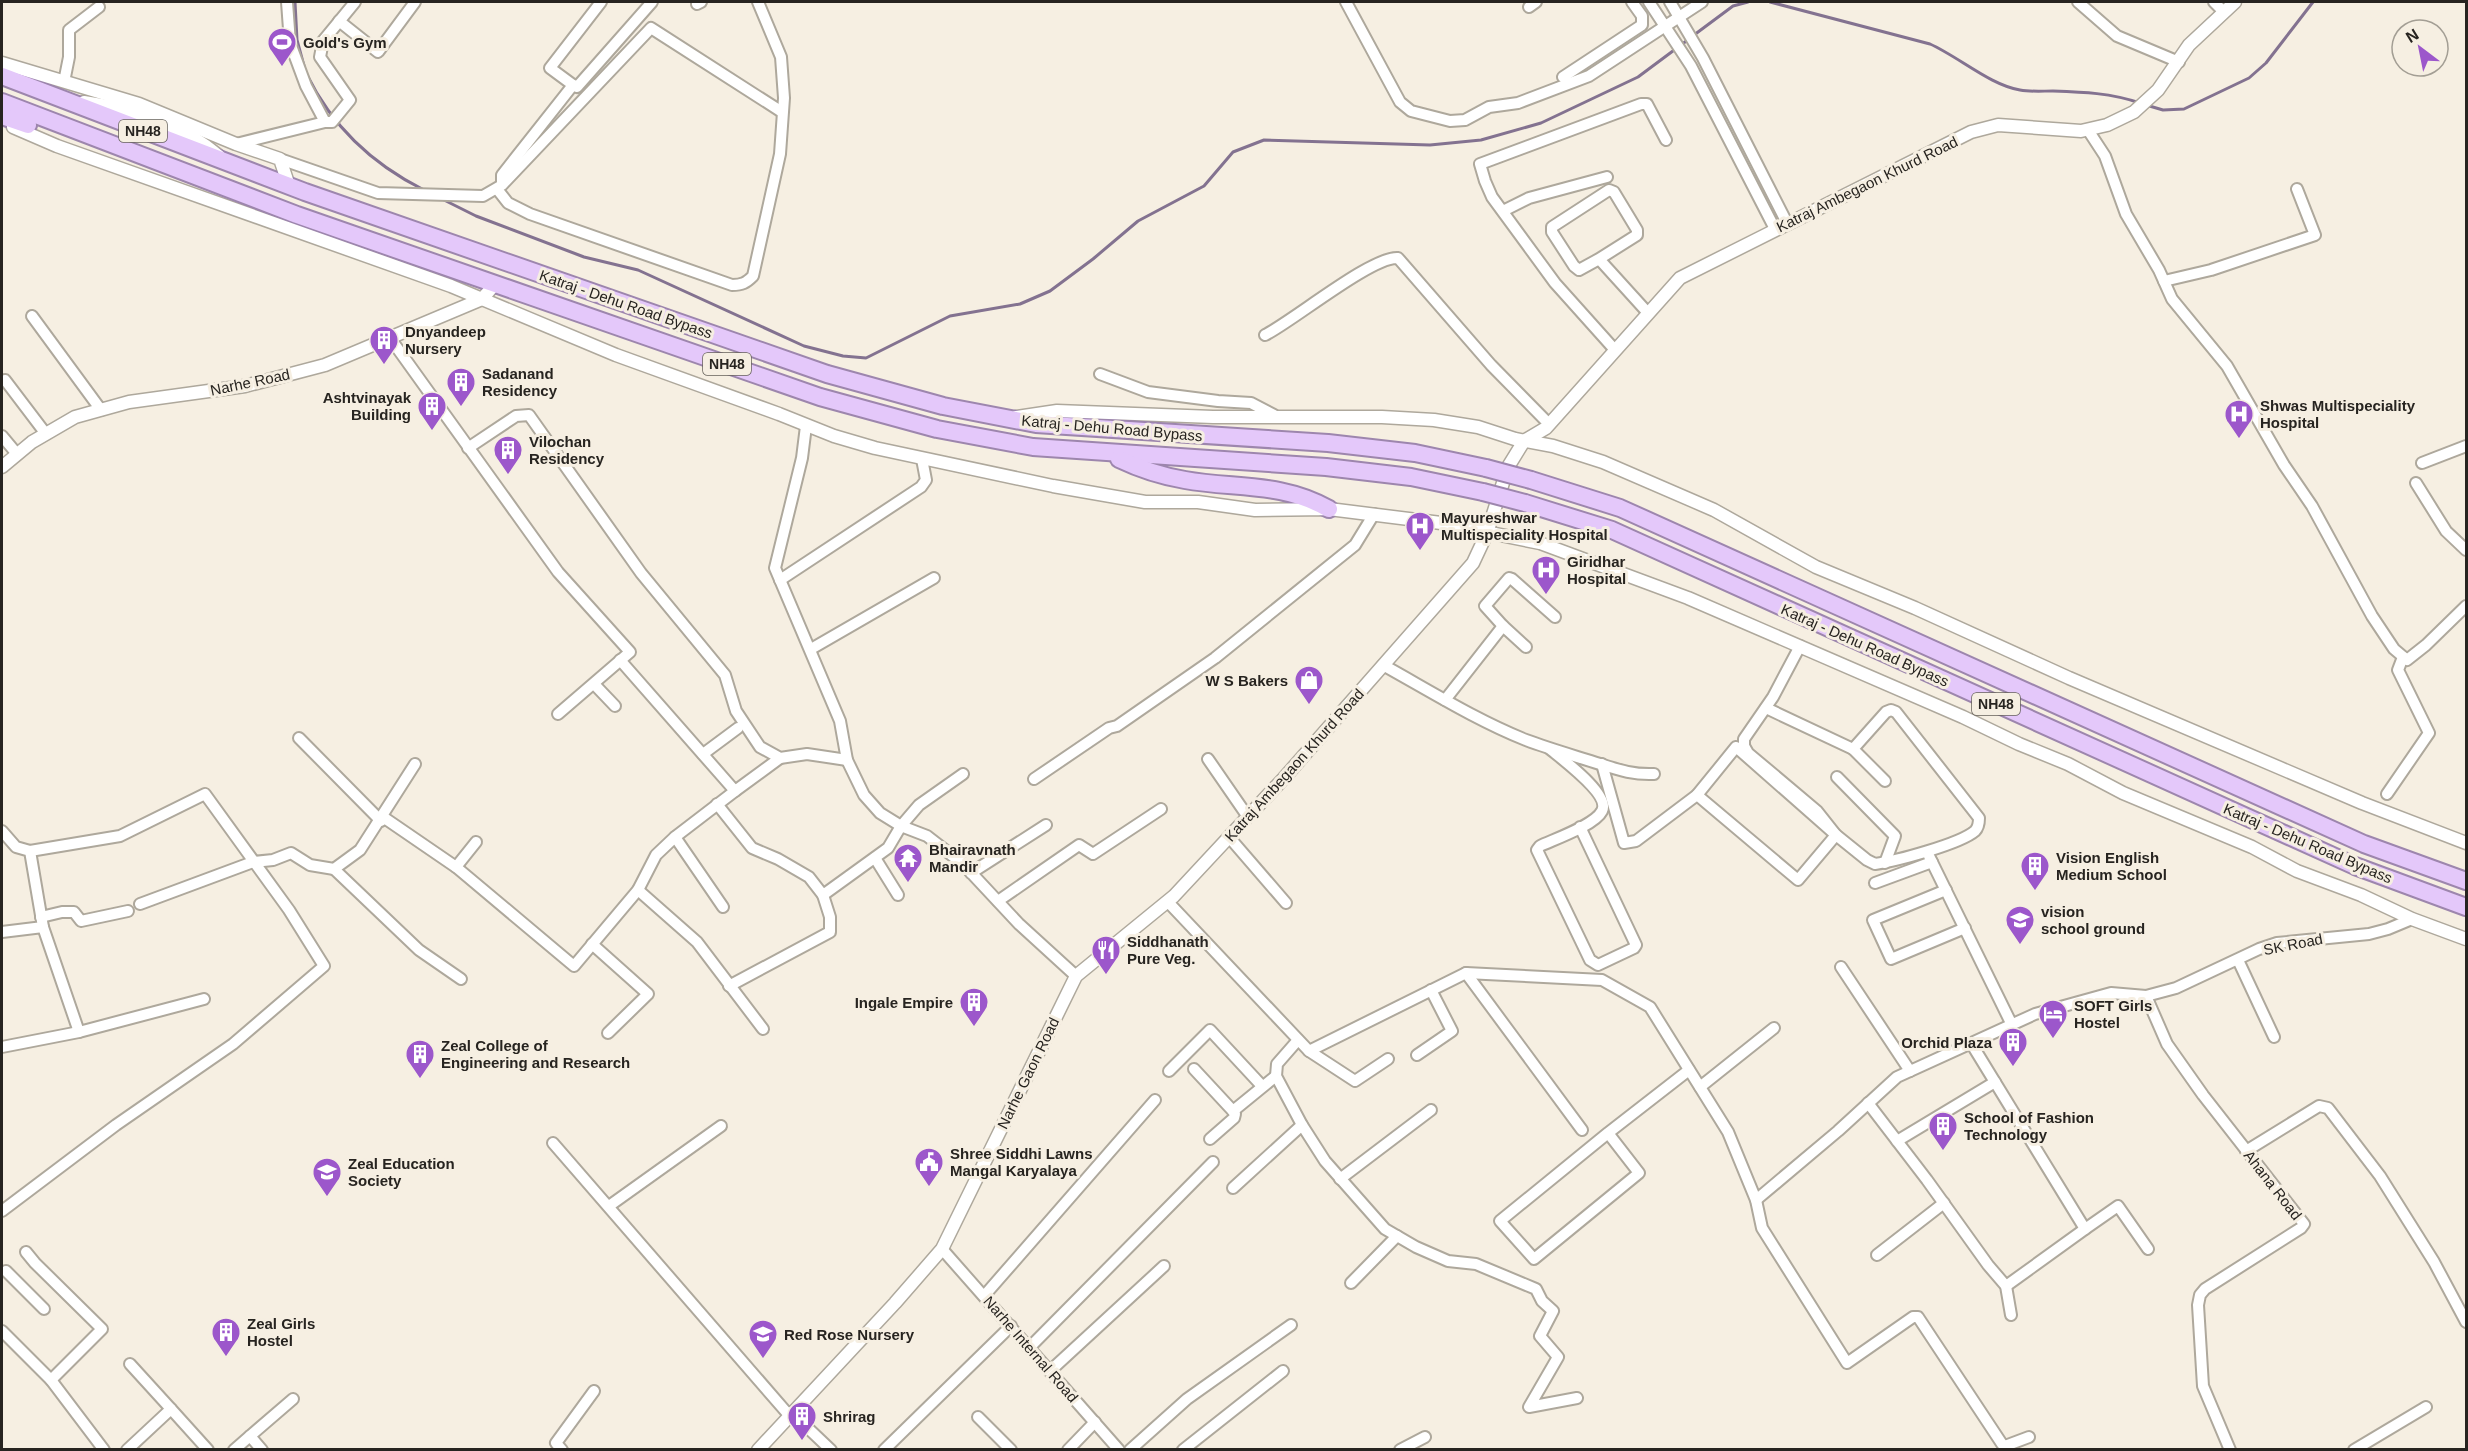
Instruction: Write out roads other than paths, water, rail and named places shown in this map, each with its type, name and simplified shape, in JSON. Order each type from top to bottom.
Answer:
[{"type":"highway","name":"Katraj - Dehu Road Bypass","points":[[2,76],[289,186],[827,374],[943,406],[1036,424],[1328,443],[1415,453],[1532,480],[1620,508],[2364,844],[2466,881]]},
{"type":"highway","name":"Katraj - Dehu Road Bypass","points":[[2,102],[297,215],[830,400],[937,429],[1033,447],[1336,468],[1411,477],[1525,503],[1612,530],[2355,866],[2466,907]]},
{"type":"highway","points":[[2,116],[110,151],[130,152]]},
{"type":"highway","points":[[1104,453],[1148,472],[1186,480],[1263,487],[1310,498],[1329,509]]},
{"type":"street","points":[[287,2],[290,43],[306,86],[328,122]]},
{"type":"street","points":[[236,144],[328,122],[350,100],[321,57],[323,41],[355,2]]},
{"type":"street","points":[[339,21],[378,52],[415,2]]},
{"type":"street","points":[[601,2],[550,68],[577,87],[652,2]]},
{"type":"street","points":[[573,85],[502,175],[499,187],[508,203],[530,214],[732,285],[743,285],[753,276],[780,154],[784,98],[781,57],[758,2]]},
{"type":"street","points":[[1346,2],[1400,102],[1411,111],[1450,120],[1465,120],[1483,109],[1518,103],[1577,81],[1669,30],[1702,2]]},
{"type":"street","points":[[1563,77],[1642,25],[1642,16],[1632,2]]},
{"type":"street","points":[[1649,2],[1691,66],[1781,226]]},
{"type":"street","points":[[1670,2],[1703,58],[1781,226]]},
{"type":"street","points":[[2078,2],[2117,36],[2179,62]]},
{"type":"street","points":[[2214,2],[2224,12]]},
{"type":"street","name":"Katraj Ambegaon Khurd Road","points":[[1076,976],[1168,902],[1248,817],[1473,563],[1487,532],[1508,467],[1524,441],[1549,424],[1680,278],[1971,132],[1998,125],[2088,130],[2107,125],[2134,112],[2158,90],[2189,45],[2235,2]]},
{"type":"street","points":[[64,82],[69,57],[69,30],[99,8]]},
{"type":"street","points":[[2,63],[64,82],[378,193],[483,196],[499,187],[651,28],[782,112]]},
{"type":"street","points":[[59,99],[144,112],[196,139],[227,163]]},
{"type":"street","points":[[1615,350],[1555,283],[1503,211],[1485,181],[1480,164],[1641,104],[1647,104],[1666,140]]},
{"type":"street","points":[[2,121],[57,146],[441,282],[615,355],[779,414],[806,426],[875,448],[1053,486],[1145,502],[1198,502],[1255,510],[1329,509],[1441,523],[1540,543],[1688,598],[2068,764],[2123,793],[2253,847],[2297,871],[2466,939]]},
{"type":"street","points":[[2088,130],[2105,156],[2126,214],[2172,299],[2227,366],[2284,465],[2312,506],[2372,616],[2394,649],[2407,660],[2466,606]]},
{"type":"street","points":[[280,159],[289,186]]},
{"type":"street","points":[[1503,211],[1529,198],[1607,177]]},
{"type":"street","points":[[2164,281],[2211,270],[2315,235],[2297,189]]},
{"type":"street","points":[[1609,190],[1614,192],[1637,230],[1636,235],[1599,259],[1579,270],[1552,232],[1552,228],[1609,190]]},
{"type":"street","points":[[1265,335],[1285,325],[1299,312],[1369,268],[1390,257],[1398,258],[1491,365],[1549,424]]},
{"type":"street","points":[[1599,259],[1648,313]]},
{"type":"street","name":"Narhe Road","points":[[2,468],[17,454],[75,417],[129,402],[245,386],[325,365],[482,299],[495,284]]},
{"type":"street","points":[[32,316],[101,410]]},
{"type":"street","points":[[390,338],[558,572],[630,652],[558,714]]},
{"type":"street","points":[[1101,374],[1148,392],[1218,401],[1251,402],[1274,416]]},
{"type":"street","points":[[5,380],[46,434]]},
{"type":"street","points":[[1008,418],[1057,411],[1213,417],[1274,416],[1434,420],[1478,427],[1524,441],[1553,446],[1603,462],[1714,510],[1816,567],[2362,803],[2466,843]]},
{"type":"street","points":[[468,448],[516,416],[529,415],[641,573],[725,675],[736,711],[745,727],[760,747],[780,758]]},
{"type":"street","points":[[806,426],[802,458],[775,568],[840,721],[847,760],[864,795],[880,813],[927,836],[963,864],[1019,924],[1076,976]]},
{"type":"street","points":[[2,436],[17,454]]},
{"type":"street","points":[[2422,463],[2466,446]]},
{"type":"street","points":[[780,580],[921,487],[926,480],[922,459]]},
{"type":"street","points":[[2415,483],[2446,531],[2466,550]]},
{"type":"street","points":[[1034,778],[1109,728],[1117,726],[1215,658],[1355,545],[1374,514]]},
{"type":"street","points":[[811,649],[934,578]]},
{"type":"street","points":[[1526,647],[1484,608],[1509,578],[1555,617]]},
{"type":"street","points":[[1445,700],[1503,626]]},
{"type":"street","points":[[1800,646],[1766,708],[1744,738],[1744,746],[1748,753],[1817,811],[1836,835]]},
{"type":"street","points":[[2387,794],[2429,733],[2398,670],[2403,657]]},
{"type":"street","points":[[620,660],[735,791]]},
{"type":"street","points":[[1383,665],[1477,717],[1550,749],[1641,775],[1654,774]]},
{"type":"street","points":[[594,684],[615,706]]},
{"type":"street","points":[[1766,708],[1853,749],[1886,781]]},
{"type":"street","points":[[1602,764],[1624,843],[1636,841],[1697,795],[1736,747],[1836,835],[1875,864],[1946,845],[1975,831],[1979,825],[1979,818],[1896,712],[1891,710],[1886,712],[1853,749]]},
{"type":"street","points":[[703,754],[738,729]]},
{"type":"street","points":[[299,738],[382,819],[456,867],[574,966],[639,890],[656,855],[717,804],[780,758],[807,754],[847,760]]},
{"type":"street","points":[[1550,749],[1595,788],[1603,802],[1600,814],[1580,827],[1540,846],[1538,854],[1590,960],[1598,965],[1636,945],[1580,827]]},
{"type":"street","points":[[1208,759],[1248,817]]},
{"type":"street","points":[[334,869],[360,850],[382,819],[415,764]]},
{"type":"street","points":[[823,895],[888,848],[901,825],[919,805],[963,774]]},
{"type":"street","points":[[1837,777],[1895,836],[1884,863]]},
{"type":"street","points":[[2,831],[16,847],[30,851],[120,836],[205,795],[288,910],[324,966],[233,1044],[116,1125],[2,1211]]},
{"type":"street","points":[[1697,795],[1798,880],[1836,835]]},
{"type":"street","points":[[717,804],[752,848],[778,859],[808,877],[823,895],[831,917],[830,932],[729,986]]},
{"type":"street","points":[[998,901],[1079,845],[1093,854],[1161,809]]},
{"type":"street","points":[[971,873],[1046,825]]},
{"type":"street","points":[[675,837],[723,907]]},
{"type":"street","points":[[1229,837],[1286,903]]},
{"type":"street","points":[[456,867],[476,842]]},
{"type":"street","points":[[30,851],[42,922],[79,1032]]},
{"type":"street","points":[[140,904],[253,862],[273,860],[291,853],[310,865],[334,869],[419,951],[461,979]]},
{"type":"street","points":[[875,858],[898,895]]},
{"type":"street","points":[[1875,883],[1931,859],[2012,1024]]},
{"type":"street","points":[[639,890],[697,942],[763,1029]]},
{"type":"street","points":[[1946,890],[1873,920],[1891,959],[1965,928]]},
{"type":"street","points":[[1168,902],[1309,1051],[1355,1081],[1388,1059]]},
{"type":"street","points":[[2,932],[42,922],[62,912],[74,912],[81,921],[128,911]]},
{"type":"street","name":"SK Road","points":[[1756,1200],[1897,1077],[2035,1014],[2111,993],[2146,996],[2176,988],[2277,943],[2369,934],[2412,919]]},
{"type":"street","points":[[592,944],[648,994],[608,1032]]},
{"type":"street","points":[[2238,960],[2274,1037]]},
{"type":"street","points":[[1841,967],[1910,1071]]},
{"type":"street","points":[[1309,1051],[1466,974],[1602,980],[1650,1007],[1728,1132],[1756,1200],[1762,1228],[1847,1363],[1913,1317],[1918,1317],[2004,1445],[2029,1437]]},
{"type":"street","points":[[1466,974],[1582,1130]]},
{"type":"street","name":"Narhe Gaon Road","points":[[758,1449],[843,1360],[942,1249],[1076,976]]},
{"type":"street","points":[[1417,1055],[1452,1031],[1431,990]]},
{"type":"street","name":"Ahana Road","points":[[2146,996],[2168,1044],[2246,1151],[2304,1224],[2205,1289],[2200,1295],[2198,1305],[2203,1386],[2230,1449]]},
{"type":"street","points":[[2,1047],[79,1032],[204,999]]},
{"type":"street","points":[[1700,1088],[1774,1028]]},
{"type":"street","points":[[1169,1071],[1210,1030],[1262,1086]]},
{"type":"street","points":[[1298,1040],[1277,1064],[1276,1076],[1302,1125],[1325,1161],[1385,1229],[1416,1247],[1448,1261],[1476,1264],[1536,1289],[1542,1301],[1553,1311],[1540,1336],[1558,1357],[1529,1407],[1577,1398]]},
{"type":"street","points":[[1971,1043],[2085,1229]]},
{"type":"street","points":[[1194,1069],[1235,1114],[1234,1118],[1210,1139]]},
{"type":"street","points":[[1608,1133],[1639,1173],[1534,1259],[1500,1221],[1608,1133],[1689,1070]]},
{"type":"street","points":[[1233,1111],[1276,1076]]},
{"type":"street","points":[[1897,1141],[1995,1082]]},
{"type":"street","points":[[984,1296],[1155,1100]]},
{"type":"street","points":[[1868,1103],[2006,1286],[2010,1315]]},
{"type":"street","points":[[2246,1151],[2311,1110],[2319,1106],[2328,1108],[2380,1176],[2434,1262],[2466,1322]]},
{"type":"street","points":[[1340,1179],[1431,1110]]},
{"type":"street","points":[[1233,1188],[1302,1125]]},
{"type":"street","points":[[609,1206],[721,1126]]},
{"type":"street","points":[[553,1143],[790,1413],[831,1449]]},
{"type":"street","points":[[1029,1347],[1213,1162]]},
{"type":"street","points":[[1877,1255],[1944,1203]]},
{"type":"street","points":[[2006,1286],[2118,1206],[2148,1249]]},
{"type":"street","points":[[1351,1283],[1397,1236]]},
{"type":"street","name":"Narhe Internal Road","points":[[942,1249],[1119,1449]]},
{"type":"street","points":[[26,1252],[34,1263],[102,1329],[51,1380]]},
{"type":"street","points":[[1050,1371],[1164,1266]]},
{"type":"street","points":[[6,1271],[44,1309]]},
{"type":"street","points":[[1130,1449],[1187,1399],[1291,1325]]},
{"type":"street","points":[[884,1449],[1011,1326]]},
{"type":"street","points":[[2,1331],[51,1380],[104,1449]]},
{"type":"street","points":[[130,1364],[208,1449]]},
{"type":"street","points":[[1183,1449],[1283,1371]]},
{"type":"street","points":[[562,1449],[556,1443],[594,1391]]},
{"type":"street","points":[[234,1449],[293,1399]]},
{"type":"street","points":[[2357,1449],[2426,1407]]},
{"type":"street","points":[[128,1449],[171,1409]]},
{"type":"street","points":[[978,1417],[1011,1449]]},
{"type":"street","points":[[1068,1449],[1095,1422]]},
{"type":"street","points":[[250,1436],[262,1449]]},
{"type":"street","points":[[1400,1449],[1425,1437]]},
{"type":"waterway","points":[[295,2],[297,40],[304,66]]},
{"type":"waterway","points":[[1694,35],[1733,6],[1748,2]]},
{"type":"waterway","points":[[1770,2],[1930,44],[1997,83],[2009,87],[2028,91],[2097,94],[2140,103]]},
{"type":"waterway","points":[[2146,105],[2163,110],[2184,109],[2249,78],[2266,63],[2313,2]]},
{"type":"waterway","points":[[440,198],[476,216],[584,257],[638,270],[804,346],[843,356],[866,358],[950,316],[1020,304],[1050,291],[1138,221],[1204,186],[1233,152],[1264,140],[1430,145],[1481,140],[1541,123],[1638,77],[1689,39]]},
{"type":"waterway","points":[[307,75],[329,112],[356,143],[387,169],[424,190]]},
{"type":"place","name":"Gold's Gym","points":[[282,68]]},
{"type":"place","name":"Dnyandeep Nursery","points":[[384,366]]},
{"type":"place","name":"Sadanand Residency","points":[[461,408]]},
{"type":"place","name":"Ashtvinayak Building","points":[[432,432]]},
{"type":"place","name":"Shwas Multispeciality Hospital","points":[[2239,440]]},
{"type":"place","name":"Vilochan Residency","points":[[508,476]]},
{"type":"place","name":"Mayureshwar Multispeciality Hospital","points":[[1420,552]]},
{"type":"place","name":"Giridhar Hospital","points":[[1546,596]]},
{"type":"place","name":"W S Bakers","points":[[1309,706]]},
{"type":"place","name":"Bhairavnath Mandir","points":[[908,884]]},
{"type":"place","name":"Vision English Medium School","points":[[2035,892]]},
{"type":"place","name":"vision school ground","points":[[2020,946]]},
{"type":"place","name":"Siddhanath Pure Veg.","points":[[1106,976]]},
{"type":"place","name":"Ingale Empire","points":[[974,1028]]},
{"type":"place","name":"SOFT Girls Hostel","points":[[2053,1040]]},
{"type":"place","name":"Orchid Plaza","points":[[2013,1068]]},
{"type":"place","name":"Zeal College of Engineering and Research","points":[[420,1080]]},
{"type":"place","name":"School of Fashion Technology","points":[[1943,1152]]},
{"type":"place","name":"Shree Siddhi Lawns Mangal Karyalaya","points":[[929,1188]]},
{"type":"place","name":"Zeal Education Society","points":[[327,1198]]},
{"type":"place","name":"Zeal Girls Hostel","points":[[226,1358]]},
{"type":"place","name":"Red Rose Nursery","points":[[763,1360]]},
{"type":"place","name":"Shrirag","points":[[802,1442]]}]
